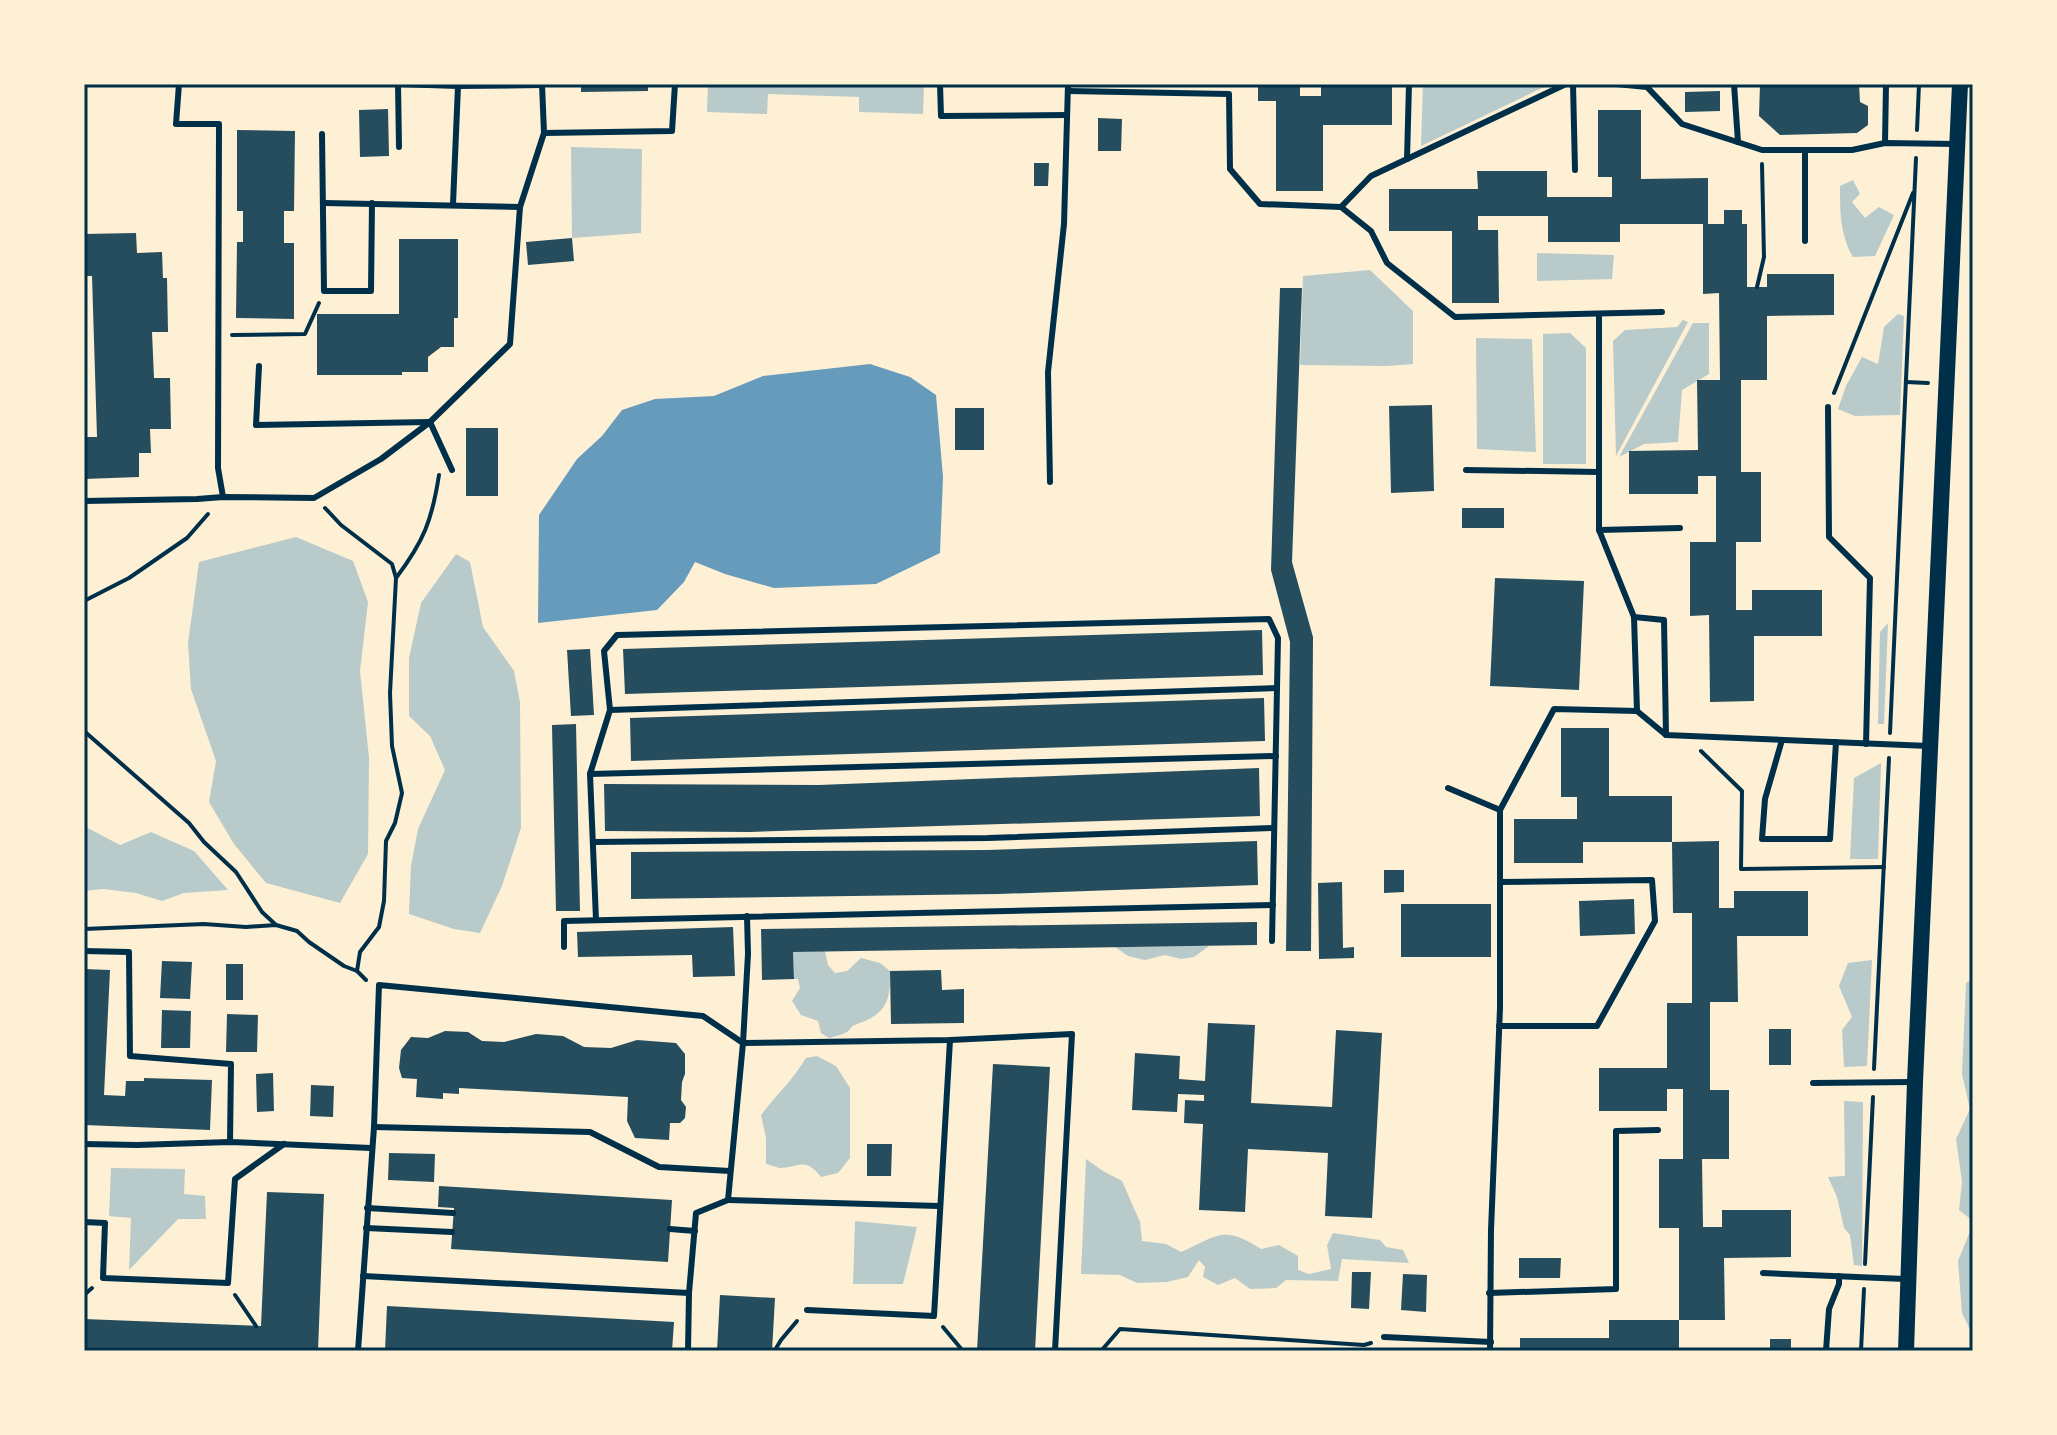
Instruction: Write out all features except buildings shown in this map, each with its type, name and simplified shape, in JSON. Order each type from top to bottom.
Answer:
[{"type":"main road","points":[[1906,1351],[1915,1082],[1960,84]]},
{"type":"lane","points":[[179,84],[176,124],[219,124],[218,468],[223,497]]},
{"type":"lane","points":[[84,501],[314,498],[381,459],[430,422],[510,344],[520,207],[544,133],[542,85],[398,84],[399,147]]},
{"type":"lane","points":[[544,133],[672,131],[675,84]]},
{"type":"lane","points":[[940,84],[941,116],[1067,115]]},
{"type":"lane","points":[[1407,159],[1409,84]]},
{"type":"lane","points":[[1341,207],[1371,176],[1566,84]]},
{"type":"lane","points":[[1573,84],[1575,170]]},
{"type":"lane","points":[[1616,84],[1648,85],[1682,124],[1762,150],[1852,150],[1885,143],[1957,144]]},
{"type":"lane","points":[[1734,84],[1738,142]]},
{"type":"lane","points":[[1885,143],[1886,84]]},
{"type":"lane","points":[[453,204],[458,86]]},
{"type":"lane","points":[[1050,482],[1048,372],[1064,224],[1068,88],[1229,94],[1230,169],[1260,204],[1341,207],[1371,231],[1387,263],[1455,317],[1662,312]]},
{"type":"lane","points":[[322,134],[324,291],[371,291],[372,203]]},
{"type":"lane","points":[[1805,150],[1805,241]]},
{"type":"lane","points":[[324,203],[520,207]]},
{"type":"lane","points":[[1599,314],[1599,530],[1634,617],[1637,711]]},
{"type":"lane","points":[[259,366],[256,425],[430,422]]},
{"type":"lane","points":[[1828,407],[1829,537],[1870,578],[1866,744]]},
{"type":"lane","points":[[430,422],[452,470]]},
{"type":"lane","points":[[1466,470],[1599,472]]},
{"type":"lane","points":[[1599,530],[1680,528]]},
{"type":"lane","points":[[1634,617],[1664,620],[1666,735]]},
{"type":"lane","points":[[596,920],[590,774],[610,710],[604,651],[617,635],[1269,619],[1278,638],[1272,941]]},
{"type":"lane","points":[[610,710],[1277,688]]},
{"type":"lane","points":[[1490,1351],[1489,1293],[1499,1026],[1500,810],[1554,709],[1637,711],[1666,735],[1930,746]]},
{"type":"lane","points":[[1782,740],[1765,799],[1762,839],[1830,839],[1836,742]]},
{"type":"lane","points":[[590,774],[1276,756]]},
{"type":"lane","points":[[1448,788],[1500,810]]},
{"type":"lane","points":[[593,842],[988,838],[1274,828]]},
{"type":"lane","points":[[1499,1026],[1597,1026],[1655,921],[1652,880],[1500,882]]},
{"type":"lane","points":[[564,947],[564,921],[1273,905]]},
{"type":"lane","points":[[728,1200],[743,1043],[747,916]]},
{"type":"lane","points":[[84,951],[129,952],[130,1056],[231,1064],[230,1142]]},
{"type":"lane","points":[[358,1351],[374,1127],[379,985],[703,1016],[743,1043],[950,1040],[1072,1034],[1055,1351]]},
{"type":"lane","points":[[807,1310],[934,1316],[950,1040]]},
{"type":"lane","points":[[1813,1083],[1915,1082]]},
{"type":"lane","points":[[374,1127],[590,1132],[659,1167],[730,1171]]},
{"type":"lane","points":[[1489,1293],[1616,1289],[1616,1131],[1658,1130]]},
{"type":"lane","points":[[84,1144],[230,1142],[371,1148]]},
{"type":"lane","points":[[84,1222],[105,1223],[103,1278],[228,1283],[235,1179],[284,1144]]},
{"type":"lane","points":[[688,1351],[696,1213],[728,1200],[939,1206]]},
{"type":"lane","points":[[367,1208],[453,1213]]},
{"type":"lane","points":[[366,1228],[452,1232]]},
{"type":"lane","points":[[670,1229],[695,1231]]},
{"type":"lane","points":[[1763,1273],[1909,1279]]},
{"type":"lane","points":[[363,1276],[689,1293]]},
{"type":"lane","points":[[1826,1351],[1829,1309],[1839,1276]]},
{"type":"lane","points":[[1384,1337],[1491,1342]]},
{"type":"path","points":[[1861,1351],[1919,84]]},
{"type":"path","points":[[1757,287],[1764,257],[1762,150]]},
{"type":"path","points":[[1828,407],[1915,190]]},
{"type":"path","points":[[218,335],[305,334],[324,291]]},
{"type":"path","points":[[396,578],[415,553],[427,528],[436,497],[442,448]]},
{"type":"path","points":[[84,601],[129,578],[187,538],[223,497]]},
{"type":"path","points":[[314,498],[341,525],[392,564],[396,578],[390,693],[392,746],[402,793],[395,823],[386,841],[384,901],[379,927],[360,952],[357,971]]},
{"type":"path","points":[[84,731],[189,823],[236,872],[262,912],[276,925]]},
{"type":"path","points":[[84,929],[204,924],[246,927],[276,925],[297,931],[334,960],[357,971],[363,979],[379,985]]},
{"type":"path","points":[[228,1283],[256,1326]]},
{"type":"path","points":[[775,1350],[807,1310]]},
{"type":"path","points":[[934,1316],[963,1351]]},
{"type":"path","points":[[1101,1351],[1120,1329],[1364,1345],[1384,1337]]},
{"type":"shaded area","points":[[708,84],[924,84],[923,114],[859,112],[859,97],[768,94],[767,114],[707,112]]},
{"type":"shaded area","points":[[1423,84],[1533,84],[1544,87],[1421,146]]},
{"type":"shaded area","points":[[571,147],[642,149],[641,233],[572,238]]},
{"type":"shaded area","points":[[1853,180],[1860,194],[1852,202],[1865,218],[1879,207],[1894,215],[1875,256],[1853,257],[1845,240],[1840,186]]},
{"type":"shaded area","points":[[1537,253],[1614,255],[1612,279],[1537,281]]},
{"type":"shaded area","points":[[1370,270],[1413,311],[1413,364],[1300,365],[1303,276]]},
{"type":"shaded area","points":[[1898,314],[1904,316],[1900,415],[1855,416],[1838,409],[1862,357],[1878,364],[1884,327]]},
{"type":"shaded area","points":[[1683,320],[1688,322],[1616,456],[1613,341],[1625,330],[1677,327]]},
{"type":"shaded area","points":[[1693,323],[1709,323],[1709,374],[1682,390],[1678,442],[1644,444],[1619,457]]},
{"type":"shaded area","points":[[1570,333],[1586,348],[1586,464],[1543,464],[1543,334]]},
{"type":"shaded area","points":[[1476,338],[1532,339],[1536,452],[1477,449]]},
{"type":"shaded area","points":[[296,537],[353,561],[368,602],[360,671],[369,758],[368,854],[340,903],[266,883],[234,844],[209,802],[216,761],[191,689],[188,643],[199,562]]},
{"type":"shaded area","points":[[456,554],[470,562],[483,627],[514,671],[520,702],[521,828],[502,886],[480,933],[454,929],[409,914],[411,866],[418,829],[445,770],[430,736],[409,716],[409,658],[421,603]]},
{"type":"shaded area","points":[[1888,623],[1884,724],[1878,724],[1880,632]]},
{"type":"shaded area","points":[[1881,763],[1878,859],[1850,859],[1854,778]]},
{"type":"shaded area","points":[[84,826],[120,845],[151,832],[194,851],[228,890],[184,893],[162,901],[136,893],[103,889],[84,891]]},
{"type":"shaded area","points":[[1209,946],[1194,957],[1181,959],[1165,955],[1145,960],[1128,956],[1115,947]]},
{"type":"shaded area","points":[[825,951],[828,965],[835,973],[847,971],[861,958],[880,963],[890,971],[888,998],[880,1011],[847,1032],[829,1038],[821,1033],[818,1021],[801,1015],[792,1001],[800,988],[798,979],[794,979],[793,952]]},
{"type":"shaded area","points":[[1872,960],[1867,1066],[1844,1067],[1842,1030],[1852,1017],[1839,986],[1848,963]]},
{"type":"shaded area","points":[[1973,978],[1973,1221],[1959,1210],[1962,1182],[1956,1139],[1970,1109],[1962,1074],[1966,983]]},
{"type":"shaded area","points":[[817,1056],[836,1066],[850,1088],[850,1158],[838,1173],[821,1177],[806,1165],[779,1168],[766,1164],[766,1138],[761,1115],[806,1058]]},
{"type":"shaded area","points":[[1844,1101],[1863,1102],[1862,1266],[1854,1265],[1850,1235],[1844,1228],[1837,1197],[1828,1177],[1845,1176]]},
{"type":"shaded area","points":[[1086,1159],[1122,1181],[1140,1222],[1142,1241],[1166,1244],[1181,1252],[1220,1235],[1238,1237],[1261,1249],[1279,1245],[1298,1256],[1298,1270],[1309,1274],[1331,1269],[1327,1245],[1333,1233],[1380,1240],[1386,1247],[1403,1250],[1409,1263],[1342,1259],[1338,1281],[1286,1280],[1276,1288],[1250,1289],[1235,1278],[1218,1285],[1203,1277],[1205,1267],[1199,1260],[1188,1277],[1167,1282],[1137,1283],[1120,1275],[1081,1274]]},
{"type":"shaded area","points":[[111,1168],[185,1169],[184,1194],[205,1196],[206,1219],[178,1219],[129,1270],[131,1218],[109,1216]]},
{"type":"shaded area","points":[[855,1221],[917,1227],[903,1284],[853,1284]]},
{"type":"shaded area","points":[[1973,1224],[1973,1336],[1962,1313],[1958,1261]]},
{"type":"water","points":[[870,364],[910,377],[936,395],[943,477],[940,553],[876,584],[774,588],[695,562],[684,582],[657,610],[538,623],[539,515],[577,459],[602,436],[622,410],[655,399],[714,396],[763,376]]}]
